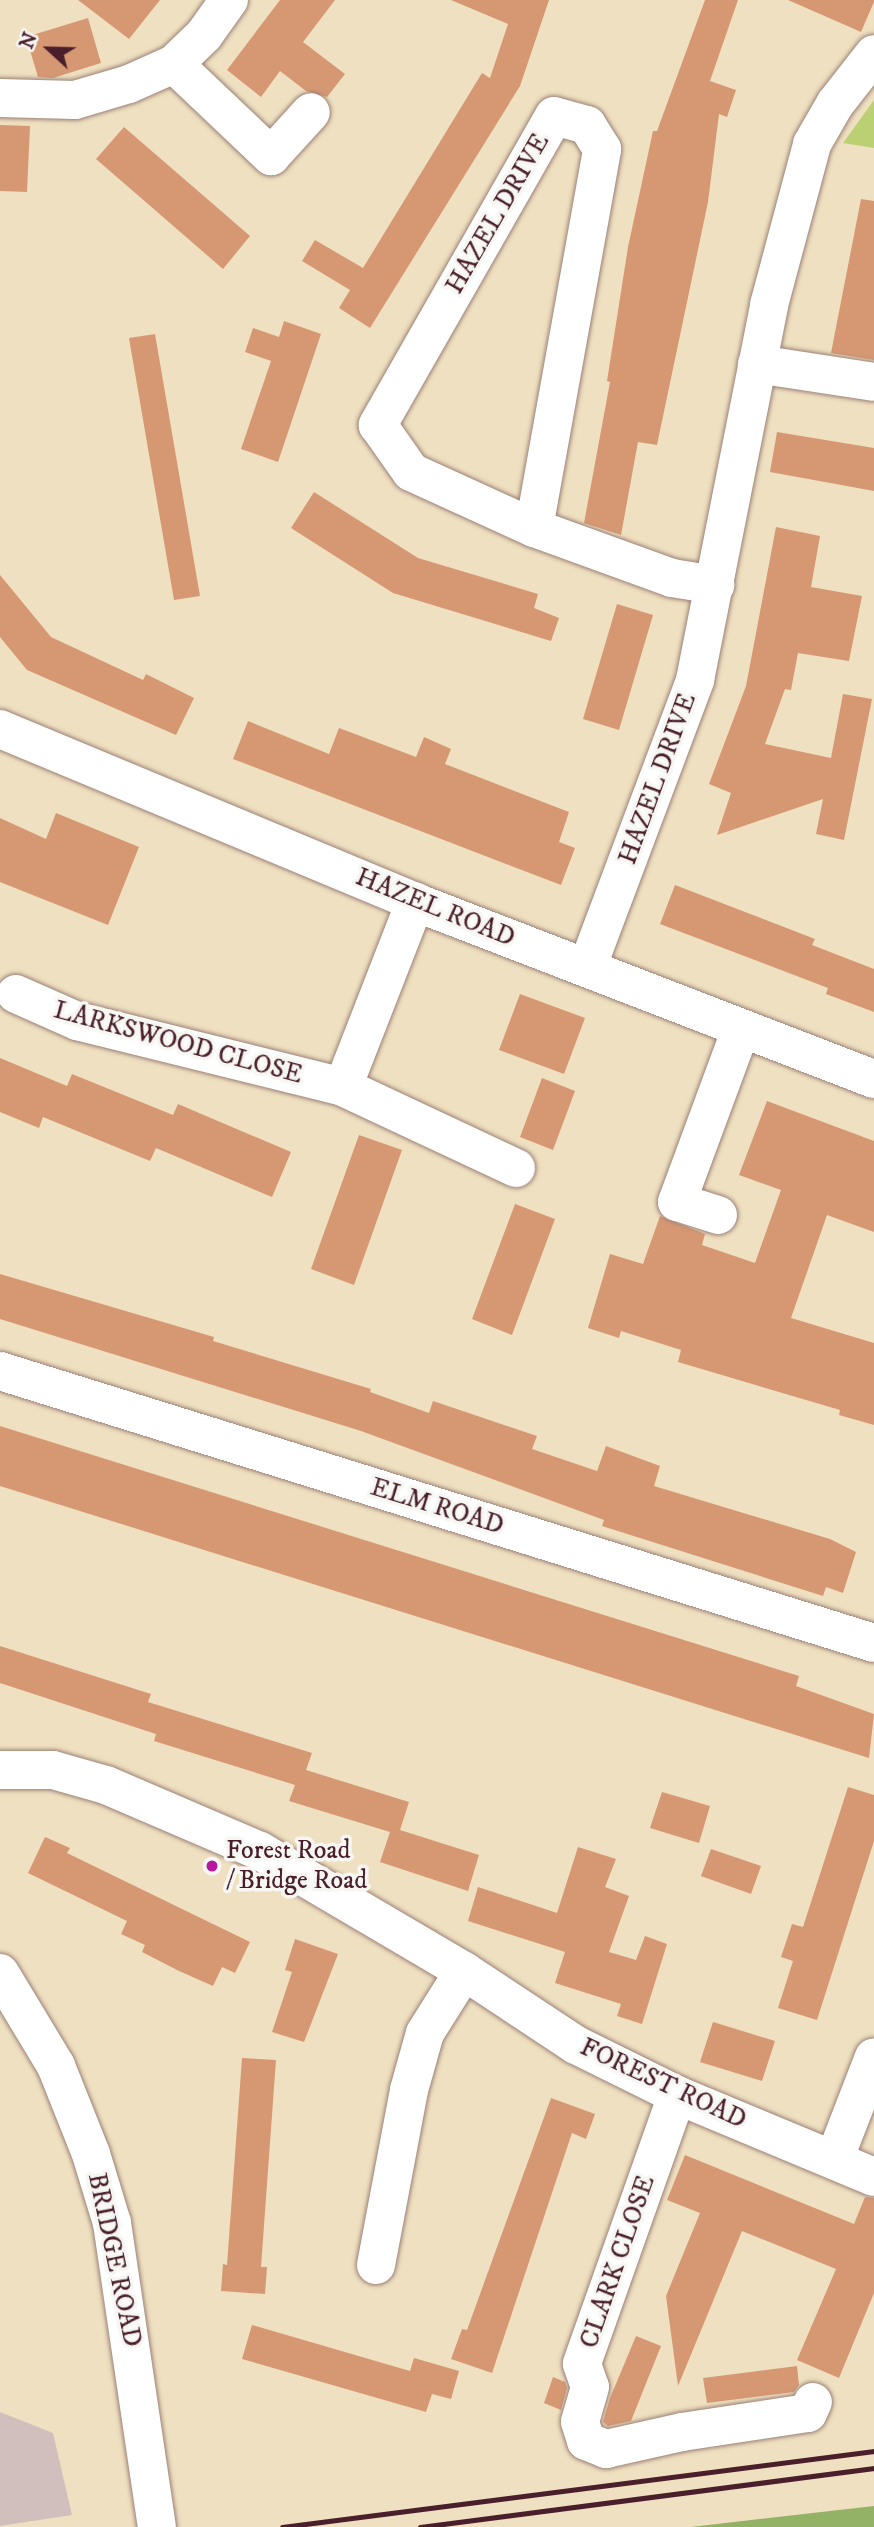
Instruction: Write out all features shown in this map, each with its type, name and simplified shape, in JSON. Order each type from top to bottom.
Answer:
[{"type":"street","points":[[0,98],[75,100],[129,84],[174,64],[204,35],[229,0]]},
{"type":"street","points":[[174,64],[261,167],[310,112]]},
{"type":"street","name":"HAZEL DRIVE","points":[[587,968],[695,680],[757,364],[812,144],[866,72]]},
{"type":"street","name":"HAZEL DRIVE","points":[[534,528],[602,149],[587,125],[554,116],[378,425],[411,472],[534,528],[672,578],[715,585]]},
{"type":"street","points":[[757,364],[874,383]]},
{"type":"street","name":"HAZEL ROAD","points":[[0,729],[415,902],[874,1079]]},
{"type":"street","points":[[343,1087],[415,902]]},
{"type":"street","name":"LARKSWOOD CLOSE","points":[[16,994],[77,1021],[343,1087],[516,1168]]},
{"type":"street","points":[[718,1214],[677,1202],[741,1029]]},
{"type":"street","name":"ELM ROAD","points":[[0,1371],[874,1643]]},
{"type":"street","name":"FOREST ROAD","points":[[0,1770],[53,1770],[107,1785],[260,1851],[464,1971],[576,2045],[677,2095],[874,2177]]},
{"type":"street","points":[[376,2265],[409,2090],[425,2033],[464,1971]]},
{"type":"street","name":"BRIDGE ROAD","points":[[0,1973],[56,2067],[91,2154],[112,2223],[131,2326],[157,2527]]},
{"type":"street","points":[[834,2160],[874,2057]]},
{"type":"street","name":"CLARK CLOSE","points":[[677,2095],[582,2364],[590,2387],[580,2422],[586,2441],[606,2449],[682,2432],[808,2413],[813,2402]]},
{"type":"shaded area","points":[[0,2412],[53,2433],[72,2515],[0,2526]]},
{"type":"green space","points":[[874,100],[874,148],[843,143]]},
{"type":"green space","points":[[874,2506],[874,2527],[691,2527]]},
{"type":"building","points":[[78,0],[160,0],[129,39]]},
{"type":"building","points":[[280,0],[335,0],[303,42],[345,74],[327,97],[306,91],[280,71],[261,97],[227,70]]},
{"type":"building","points":[[451,0],[549,0],[520,86],[370,328],[339,308],[350,290],[302,261],[315,240],[363,268],[482,73],[490,78],[508,24]]},
{"type":"building","points":[[705,0],[738,0],[710,81],[736,90],[727,117],[719,114],[708,202],[657,445],[638,442],[621,535],[584,523],[610,382],[607,381],[628,247],[653,131],[657,131]]},
{"type":"building","points":[[788,0],[874,0],[874,2],[861,32]]},
{"type":"building","points":[[88,18],[101,63],[53,78],[38,77],[26,37]]},
{"type":"building","points":[[0,125],[30,126],[27,192],[0,191]]},
{"type":"building","points":[[124,127],[250,236],[223,269],[96,159]]},
{"type":"building","points":[[861,199],[874,201],[874,360],[831,353]]},
{"type":"building","points":[[284,321],[321,334],[278,462],[241,449],[271,361],[245,352],[253,328],[279,337]]},
{"type":"building","points":[[155,334],[200,596],[174,600],[129,338]]},
{"type":"building","points":[[777,432],[874,448],[874,491],[770,472]]},
{"type":"building","points":[[314,492],[418,558],[538,594],[534,608],[559,618],[551,641],[393,593],[291,528]]},
{"type":"building","points":[[776,527],[820,536],[811,587],[862,596],[849,661],[798,653],[791,690],[785,689],[765,744],[831,758],[843,694],[872,699],[844,840],[816,834],[823,799],[717,835],[731,793],[709,784],[746,686]]},
{"type":"building","points":[[0,575],[51,637],[143,680],[146,674],[194,698],[176,735],[27,670],[0,637]]},
{"type":"building","points":[[617,604],[653,615],[619,730],[583,719]]},
{"type":"building","points":[[248,721],[329,754],[339,728],[416,757],[424,737],[451,749],[445,764],[569,812],[559,842],[575,848],[561,885],[233,759]]},
{"type":"building","points":[[56,813],[139,847],[108,925],[0,882],[0,818],[46,839]]},
{"type":"building","points":[[675,885],[815,939],[812,945],[874,969],[874,1012],[826,994],[828,988],[660,924]]},
{"type":"building","points":[[520,994],[585,1018],[564,1074],[499,1050]]},
{"type":"building","points":[[0,1058],[67,1086],[72,1074],[173,1115],[178,1104],[291,1152],[272,1197],[156,1148],[150,1161],[43,1117],[39,1128],[0,1112]]},
{"type":"building","points":[[542,1078],[575,1091],[553,1150],[520,1137]]},
{"type":"building","points":[[767,1101],[874,1141],[874,1232],[827,1215],[791,1318],[874,1343],[874,1425],[839,1415],[840,1410],[678,1362],[681,1350],[621,1331],[619,1338],[588,1328],[610,1254],[643,1264],[660,1216],[705,1234],[702,1245],[755,1263],[781,1190],[739,1175]]},
{"type":"building","points":[[359,1135],[402,1150],[354,1285],[311,1269]]},
{"type":"building","points":[[515,1204],[555,1219],[512,1335],[472,1319]]},
{"type":"building","points":[[0,1274],[214,1337],[213,1341],[371,1389],[370,1392],[429,1413],[433,1401],[537,1436],[532,1449],[597,1471],[606,1446],[660,1466],[654,1486],[830,1539],[856,1552],[843,1593],[826,1587],[823,1596],[602,1526],[604,1520],[361,1431],[0,1319]]},
{"type":"building","points":[[0,1426],[799,1676],[796,1686],[874,1714],[869,1758],[0,1486]]},
{"type":"building","points":[[0,1646],[151,1694],[148,1702],[312,1753],[306,1770],[409,1802],[400,1830],[479,1855],[468,1891],[380,1862],[390,1832],[289,1801],[295,1785],[154,1741],[156,1734],[0,1683]]},
{"type":"building","points":[[848,1787],[874,1795],[874,1841],[817,2020],[778,2008],[793,1961],[781,1957],[792,1924],[803,1927]]},
{"type":"building","points":[[662,1792],[710,1806],[699,1843],[650,1828]]},
{"type":"building","points":[[45,1837],[70,1848],[67,1853],[250,1942],[235,1973],[222,1967],[213,1986],[179,1971],[142,1952],[145,1945],[121,1934],[127,1921],[28,1873]]},
{"type":"building","points":[[578,1847],[616,1859],[605,1887],[629,1896],[609,1952],[636,1960],[645,1936],[667,1944],[642,2024],[617,2016],[621,2004],[555,1983],[565,1952],[468,1921],[478,1887],[557,1913]]},
{"type":"building","points":[[711,1849],[761,1866],[751,1894],[701,1876]]},
{"type":"building","points":[[295,1939],[338,1954],[304,2042],[272,2032],[292,1972],[285,1970]]},
{"type":"building","points":[[713,2022],[775,2041],[762,2081],[700,2062]]},
{"type":"building","points":[[242,2058],[276,2060],[261,2267],[267,2267],[265,2294],[221,2291],[223,2264],[227,2265]]},
{"type":"building","points":[[551,2098],[595,2114],[586,2139],[572,2133],[492,2373],[451,2359],[462,2329],[467,2330]]},
{"type":"building","points":[[685,2155],[854,2224],[865,2197],[874,2198],[874,2293],[839,2378],[797,2360],[836,2269],[742,2231],[678,2386],[666,2296],[700,2213],[667,2200]]},
{"type":"building","points":[[252,2325],[410,2371],[414,2358],[459,2371],[451,2399],[432,2394],[426,2412],[242,2359]]},
{"type":"building","points":[[636,2336],[661,2346],[631,2421],[608,2426],[603,2422],[610,2398]]},
{"type":"building","points":[[797,2366],[799,2385],[794,2392],[707,2403],[703,2378]]},
{"type":"building","points":[[553,2377],[565,2382],[567,2388],[561,2410],[544,2403]]},
{"type":"railway","points":[[282,2527],[874,2451]]},
{"type":"railway","points":[[420,2527],[874,2468]]},
{"type":"place","name":"Forest Road / Bridge Road","points":[[212,1866]]}]
